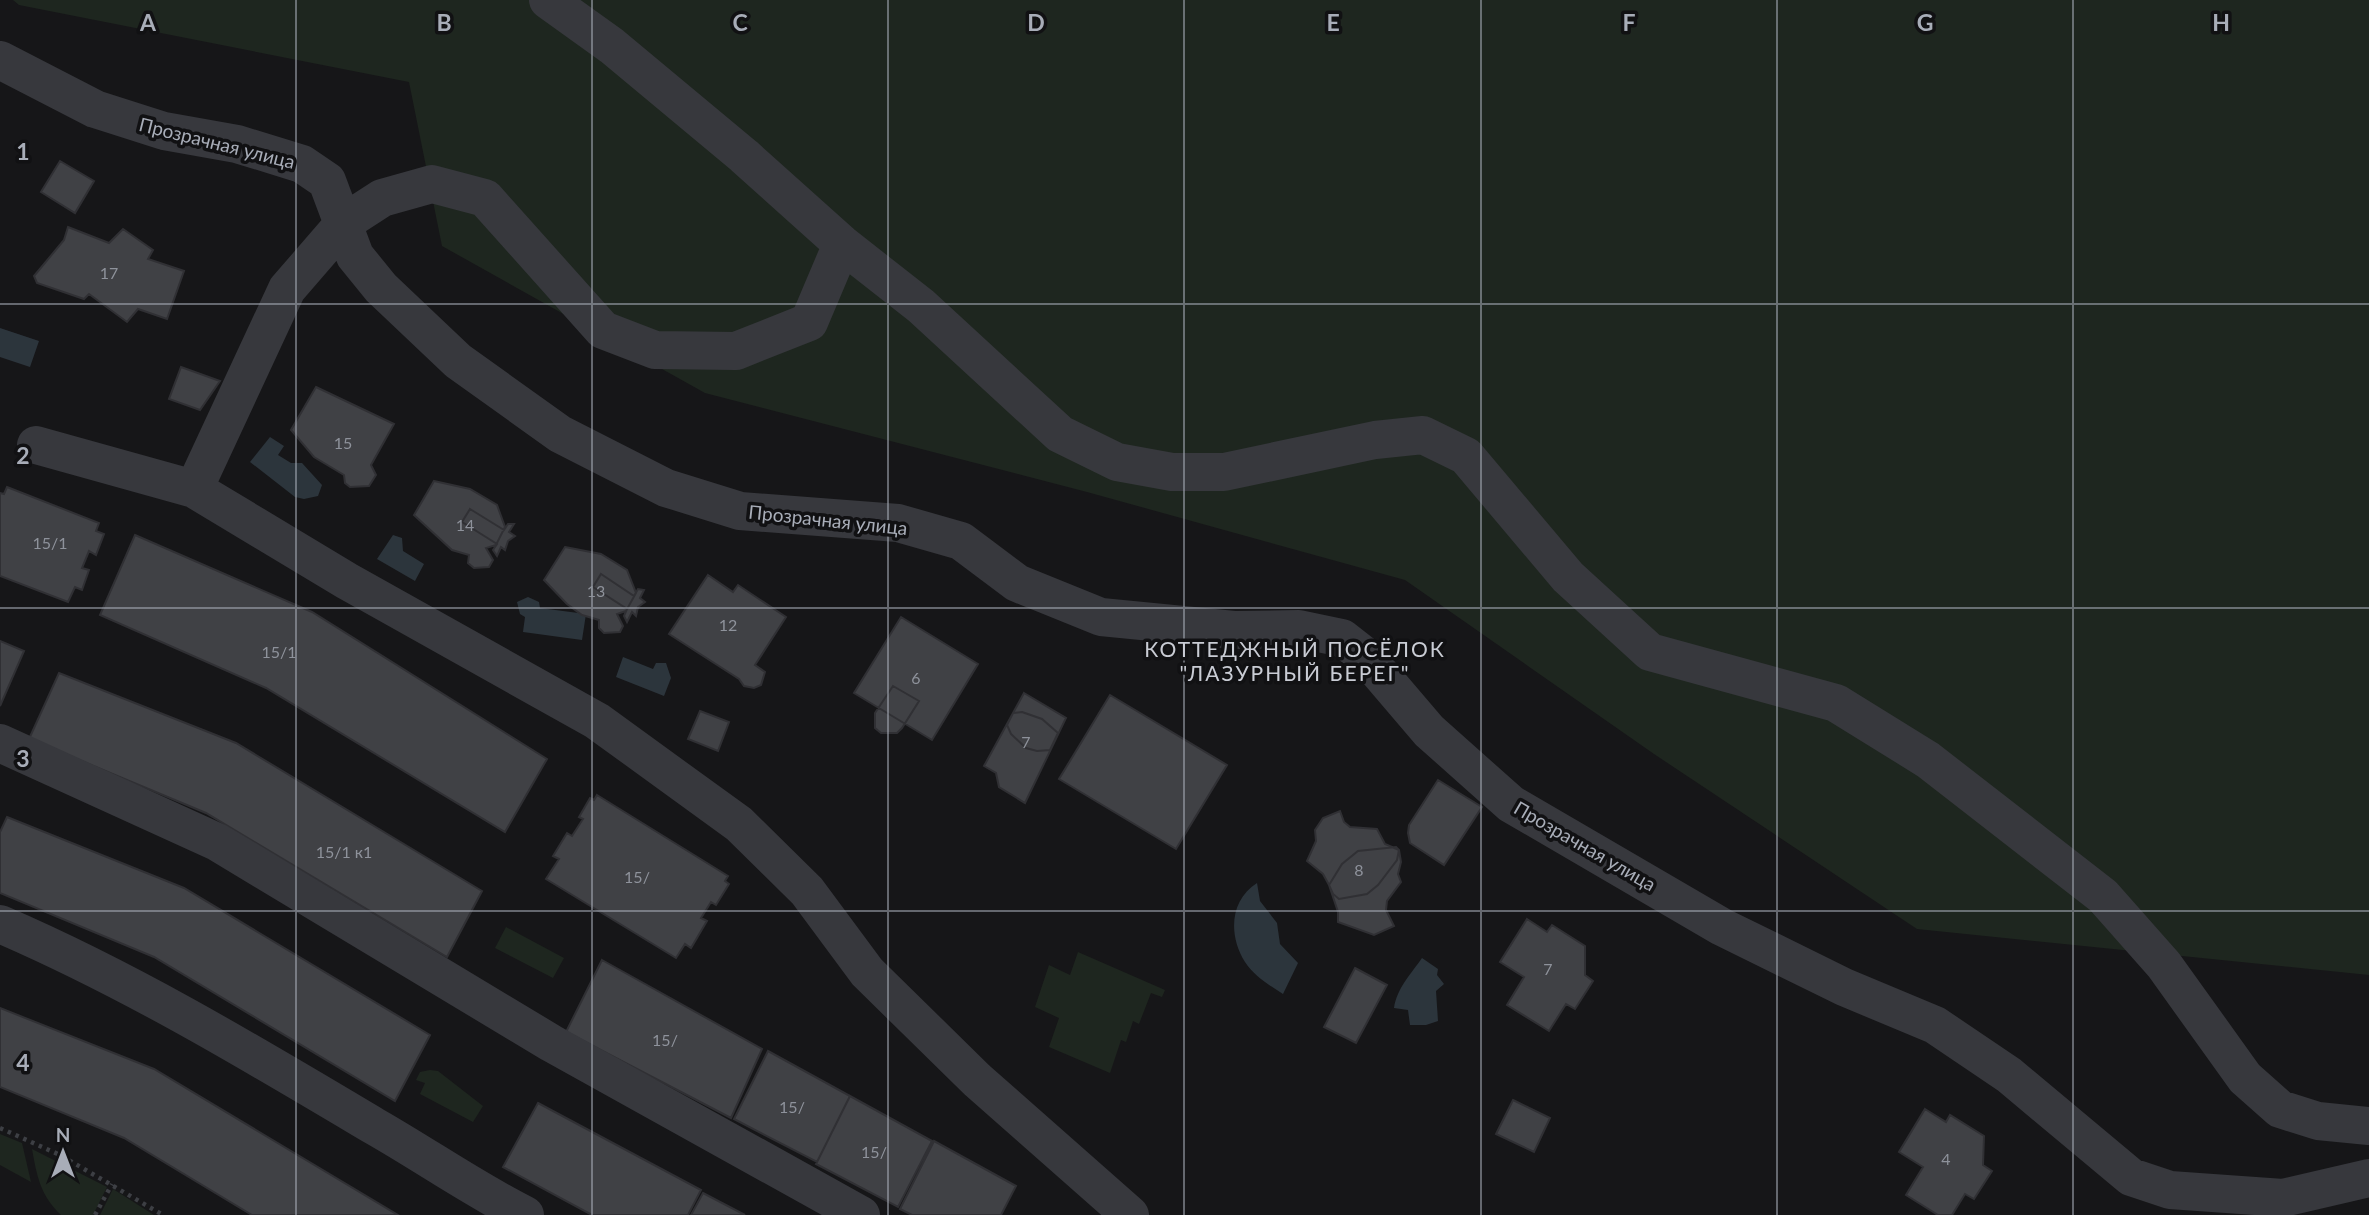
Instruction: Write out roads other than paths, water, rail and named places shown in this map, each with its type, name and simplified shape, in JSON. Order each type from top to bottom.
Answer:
[{"type":"street","points":[[548,0],[622,55],[744,156],[842,244],[922,306],[1060,434],[1116,462],[1172,472],[1224,472],[1375,440],[1423,435],[1466,456],[1568,577],[1650,652],[1836,703],[1928,760],[2103,896],[2164,965],[2245,1078],[2280,1109],[2318,1121],[2369,1126]]},
{"type":"street","name":"Прозрачная улица","points":[[0,60],[95,109],[164,131],[237,144],[302,164],[327,181],[345,222],[355,256],[380,288],[458,361],[560,434],[666,488],[740,511],[898,523],[961,541],[1017,583],[1101,617],[1234,630],[1299,629],[1342,638],[1365,656],[1429,731],[1511,804],[1612,860],[1722,927],[1844,987],[1935,1025],[2009,1075],[2131,1177],[2168,1203],[2283,1198],[2369,1178]]},
{"type":"street","points":[[194,489],[287,289],[345,222],[382,198],[432,184],[485,198],[603,330],[655,351],[736,351],[809,322],[842,244]]},
{"type":"street","points":[[36,445],[194,489],[347,581],[597,721],[739,824],[807,891],[867,972],[977,1080],[1130,1215]]},
{"type":"street","points":[[0,743],[217,842],[551,1044],[861,1215]]},
{"type":"street","points":[[0,924],[183,1014],[525,1215]]},
{"type":"district","name":"КОТТЕДЖНЫЙ ПОСЁЛОК \"ЛАЗУРНЫЙ БЕРЕГ\"","points":[[1295,662]]}]
